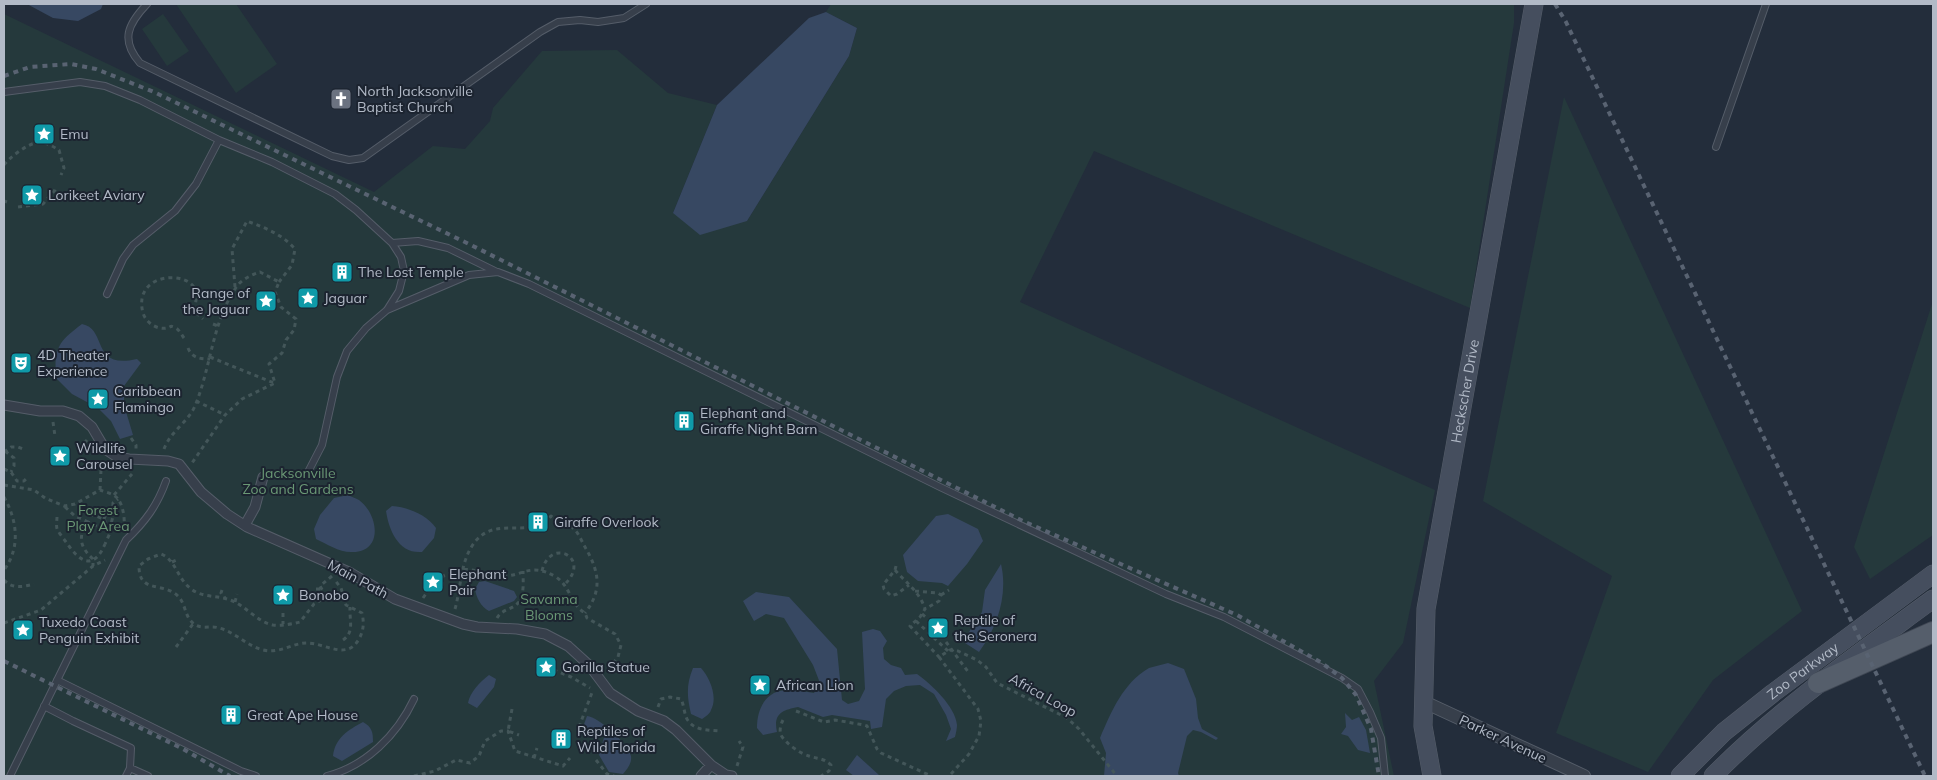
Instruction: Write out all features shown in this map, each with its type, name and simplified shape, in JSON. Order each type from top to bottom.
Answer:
[{"type":"main road","name":"Heckscher Drive","points":[[1432,776],[1423,726],[1422,701],[1426,609],[1535,5]]},
{"type":"main road","name":"Zoo Parkway","points":[[1680,776],[1724,732],[1773,693],[1933,574]]},
{"type":"main road","name":"Zoo Parkway","points":[[1713,776],[1738,751],[1818,684],[1933,599]]},
{"type":"main road","points":[[1818,684],[1933,632]]},
{"type":"street","points":[[4,405],[40,411],[63,412],[79,416],[92,427],[105,449],[117,457]]},
{"type":"street","name":"Main Path","points":[[117,457],[179,464],[201,492],[227,514],[245,526],[349,572],[395,599],[477,627],[517,629],[545,634],[568,646],[589,665],[610,693],[638,711],[654,716],[676,730],[711,765],[726,774],[734,772]]},
{"type":"street","points":[[245,526],[255,507],[263,477]]},
{"type":"street","name":"Parker Avenue","points":[[1422,701],[1584,776]]},
{"type":"street","points":[[701,776],[711,765]]},
{"type":"lane","points":[[147,4],[131,24],[128,39],[132,53],[140,63],[332,156],[349,160],[363,158],[540,32],[558,22],[580,20],[598,22],[624,18],[646,4]]},
{"type":"lane","points":[[1716,147],[1766,4]]},
{"type":"lane","points":[[4,92],[80,82],[105,86],[140,100],[218,140],[272,162],[335,194],[356,210],[392,243],[401,258],[404,271],[399,291],[387,310],[366,328],[347,351],[336,377],[322,445],[307,474]]},
{"type":"lane","points":[[107,294],[123,259],[133,245],[175,211],[196,184],[218,140]]},
{"type":"lane","points":[[392,243],[418,242],[448,248],[498,272],[529,284],[1055,542],[1166,594],[1224,616],[1342,678],[1358,689],[1370,712],[1381,738],[1385,776]]},
{"type":"lane","points":[[387,310],[469,275],[498,272]]},
{"type":"lane","points":[[10,776],[126,540],[153,510],[166,482]]},
{"type":"lane","points":[[57,680],[241,771],[256,776]]},
{"type":"lane","points":[[327,776],[354,765],[374,752],[391,735],[409,710],[414,699]]},
{"type":"lane","points":[[44,706],[131,748],[130,768],[126,776]]},
{"type":"lane","points":[[130,768],[148,776]]},
{"type":"path","points":[[4,165],[9,158],[35,143],[48,144],[59,150],[64,168],[61,175]]},
{"type":"path","points":[[18,207],[43,204],[56,186]]},
{"type":"path","points":[[163,461],[164,449],[168,439],[194,408],[206,375],[214,334],[235,287],[232,250],[247,221],[275,232],[287,240],[295,249],[292,265],[279,282],[275,292],[281,307],[296,319],[294,330],[286,340],[282,353],[269,364],[275,383]]},
{"type":"path","points":[[235,287],[251,275],[260,272],[279,282]]},
{"type":"path","points":[[184,338],[176,328],[171,326],[160,328],[149,323],[144,313],[143,300],[144,293],[150,283],[159,279],[172,278],[181,279],[193,287],[196,292],[194,311],[203,319]]},
{"type":"path","points":[[213,324],[218,326]]},
{"type":"path","points":[[188,348],[190,354],[196,358],[210,358],[275,383]]},
{"type":"path","points":[[186,472],[226,415],[242,399],[275,383]]},
{"type":"path","points":[[196,401],[226,415]]},
{"type":"path","points":[[11,472],[14,461],[13,456],[5,452],[11,447],[23,449]]},
{"type":"path","points":[[100,490],[101,470],[117,457]]},
{"type":"path","points":[[4,469],[11,472],[17,481],[24,481],[27,478]]},
{"type":"path","points":[[114,495],[132,474]]},
{"type":"path","points":[[4,484],[34,490],[45,498],[64,506],[75,516],[95,527],[103,529],[110,528],[113,504],[118,498]]},
{"type":"path","points":[[64,506],[75,504],[100,490],[114,495],[118,498],[125,520],[123,532]]},
{"type":"path","points":[[4,496],[12,511],[16,545],[4,570]]},
{"type":"path","points":[[57,517],[57,529],[75,555],[84,561],[88,561],[99,554],[110,533],[104,519],[108,508]]},
{"type":"path","points":[[90,514],[104,519]]},
{"type":"path","points":[[452,620],[463,569],[472,547],[482,533],[504,527],[531,529],[545,523],[550,516],[575,530],[589,555],[597,576],[594,602],[585,612]]},
{"type":"path","points":[[86,521],[81,539],[82,546],[93,558],[93,566]]},
{"type":"path","points":[[542,571],[545,561],[550,556],[559,552],[568,555],[573,561],[575,569],[572,578],[564,585]]},
{"type":"path","points":[[161,554],[172,562],[180,577],[190,588],[201,595],[235,602],[274,625],[300,622],[314,604],[323,599],[325,595],[320,586],[331,579],[335,580],[341,588],[343,601],[362,613],[364,621],[363,630],[356,644],[351,648],[340,650],[308,643],[283,650],[265,651],[256,648],[221,628],[211,626],[199,627],[193,624],[187,616],[184,603],[174,593],[145,585],[141,579],[138,566],[148,559],[161,554]]},
{"type":"path","points":[[172,562],[179,559]]},
{"type":"path","points":[[4,623],[41,610],[93,566],[105,560]]},
{"type":"path","points":[[896,566],[883,585],[884,589],[891,596],[909,585]]},
{"type":"path","points":[[418,608],[428,591],[436,590],[442,585],[442,576],[463,569],[471,568],[499,576],[507,576],[524,571],[542,571],[557,578],[568,589],[579,609],[585,612],[587,618],[615,634],[621,645],[618,657],[593,690],[580,727]]},
{"type":"path","points":[[895,570],[915,591],[925,609]]},
{"type":"path","points":[[494,628],[500,613],[518,604],[521,598],[524,571]]},
{"type":"path","points":[[4,580],[8,584],[21,587],[34,584]]},
{"type":"path","points":[[316,589],[322,589]]},
{"type":"path","points":[[222,590],[221,593],[225,599]]},
{"type":"path","points":[[949,590],[941,595],[939,601],[925,609],[910,626],[939,657],[978,709],[981,721],[979,736],[969,754],[951,774]]},
{"type":"path","points":[[915,591],[938,593],[941,595]]},
{"type":"path","points":[[235,602],[237,594]]},
{"type":"path","points":[[342,640],[349,634],[351,624],[350,607]]},
{"type":"path","points":[[283,613],[283,624]]},
{"type":"path","points":[[922,614],[928,619]]},
{"type":"path","points":[[916,621],[949,650],[969,673]]},
{"type":"path","points":[[176,647],[193,624]]},
{"type":"path","points":[[946,642],[949,650]]},
{"type":"path","points":[[939,657],[949,650]]},
{"type":"path","name":"Africa Loop","points":[[949,650],[958,651],[977,660],[986,668],[997,683],[1067,718],[1079,729],[1118,776]]},
{"type":"path","points":[[546,667],[571,677],[593,690]]},
{"type":"path","points":[[654,716],[661,699],[670,697],[681,699],[686,718],[695,727],[720,731]]},
{"type":"path","points":[[512,709],[508,731],[515,751],[563,766],[570,758]]},
{"type":"path","points":[[796,711],[824,722],[835,720],[867,726],[877,749],[881,753],[931,776]]},
{"type":"path","points":[[783,720],[780,726],[781,735],[790,745],[808,756],[825,759],[831,764],[829,771],[821,776]]},
{"type":"path","points":[[414,776],[435,771],[456,760],[470,763],[479,756],[485,741],[501,731],[508,731],[519,735]]},
{"type":"path","points":[[734,772],[743,747],[739,741]]},
{"type":"path","points":[[534,758],[537,748]]},
{"type":"path","points":[[596,760],[607,774],[614,776]]},
{"type":"green space","points":[[176,4],[236,4],[277,64],[236,93]]},
{"type":"green space","name":"Jacksonville Zoo and Gardens","points":[[831,4],[1514,4],[1514,23],[1470,308],[1094,151],[1020,302],[1435,490],[1403,643],[1374,681],[1394,776],[4,776],[4,14],[374,192],[433,146],[465,149],[490,121],[493,108],[542,51],[617,50],[668,93],[717,105],[673,213],[747,221],[849,56],[857,28],[826,12]]},
{"type":"green space","points":[[163,14],[189,51],[167,66],[142,29]]},
{"type":"green space","points":[[1564,97],[1802,611],[1713,680],[1648,772],[1556,733],[1612,576],[1483,501]]},
{"type":"green space","points":[[1932,304],[1933,535],[1870,579],[1854,547]]},
{"type":"water","points":[[27,4],[103,4],[101,9],[78,21],[53,18]]},
{"type":"water","points":[[826,12],[857,28],[849,56],[747,221],[700,235],[673,213],[717,105],[809,18]]},
{"type":"water","points":[[82,324],[90,327],[106,354],[112,359],[122,361],[137,359],[141,363],[124,386],[124,405],[133,435],[120,439],[111,421],[98,408],[72,394],[56,378],[56,359],[59,346]]},
{"type":"water","points":[[348,495],[359,500],[365,506],[374,522],[375,531],[374,539],[370,545],[363,550],[353,552],[338,550],[316,539],[314,529],[320,515],[334,498]]},
{"type":"water","points":[[392,506],[417,513],[428,519],[436,528],[434,538],[422,552],[414,552],[407,549],[396,540],[386,511]]},
{"type":"water","points":[[948,514],[978,529],[983,541],[948,586],[942,583],[918,581],[907,572],[903,555],[936,516]]},
{"type":"water","points":[[1001,564],[1003,587],[1000,610],[986,642],[979,652],[965,643],[967,635],[982,612],[985,590]]},
{"type":"water","points":[[485,581],[514,591],[517,597],[514,601],[489,611],[479,602],[475,589],[479,582]]},
{"type":"water","points":[[756,592],[789,597],[837,649],[842,700],[848,704],[859,701],[865,689],[862,632],[873,629],[880,631],[887,641],[883,648],[884,659],[891,665],[901,668],[905,675],[917,674],[935,690],[952,710],[957,725],[955,737],[946,741],[951,729],[946,715],[934,694],[920,685],[906,686],[894,691],[886,699],[882,727],[871,729],[870,721],[832,715],[823,717],[798,707],[783,711],[780,714],[776,721],[777,732],[763,735],[757,728],[757,721],[761,708],[767,698],[778,691],[785,690],[814,693],[820,683],[813,665],[784,618],[766,614],[754,621],[743,601]]},
{"type":"water","points":[[1168,663],[1184,669],[1196,699],[1198,718],[1202,729],[1218,738],[1216,740],[1193,730],[1187,736],[1178,773],[1179,776],[1104,776],[1106,753],[1100,738],[1113,708],[1125,690],[1140,674],[1149,668]]},
{"type":"water","points":[[693,668],[701,668],[704,672],[710,682],[714,699],[710,711],[702,719],[691,714],[688,686]]},
{"type":"water","points":[[489,675],[496,679],[494,687],[477,708],[468,703],[469,699],[476,688]]},
{"type":"water","points":[[1345,713],[1352,720],[1359,717],[1366,730],[1370,753],[1358,750],[1348,736],[1341,734],[1346,727]]},
{"type":"water","points":[[587,716],[605,726],[619,738],[629,751],[631,761],[623,774],[609,772],[599,755],[605,734],[583,727]]},
{"type":"water","points":[[363,722],[371,730],[373,742],[342,761],[333,756],[339,739]]},
{"type":"water","points":[[857,755],[879,775],[854,776],[846,770]]},
{"type":"railway","points":[[1555,4],[1566,22],[1925,776]]},
{"type":"railway","points":[[4,76],[30,67],[71,64],[96,69],[154,92],[469,244],[1025,522],[1237,615],[1322,663],[1342,678],[1356,695],[1371,729],[1379,776]]},
{"type":"railway","points":[[4,661],[183,749],[230,776]]},
{"type":"place","name":"North Jacksonville Baptist Church","points":[[341,99]]},
{"type":"place","name":"Emu","points":[[44,134]]},
{"type":"place","name":"Lorikeet Aviary","points":[[32,195]]},
{"type":"place","name":"The Lost Temple","points":[[342,272]]},
{"type":"place","name":"Jaguar","points":[[308,298]]},
{"type":"place","name":"Range of the Jaguar","points":[[266,301]]},
{"type":"place","name":"4D Theater Experience","points":[[21,363]]},
{"type":"place","name":"Caribbean Flamingo","points":[[98,399]]},
{"type":"place","name":"Elephant and Giraffe Night Barn","points":[[684,421]]},
{"type":"place","name":"Wildlife Carousel","points":[[60,456]]},
{"type":"place","name":"Giraffe Overlook","points":[[538,522]]},
{"type":"place","name":"Elephant Pair","points":[[433,582]]},
{"type":"place","name":"Bonobo","points":[[283,595]]},
{"type":"place","name":"Reptile of the Seronera","points":[[938,628]]},
{"type":"place","name":"Tuxedo Coast Penguin Exhibit","points":[[23,630]]},
{"type":"place","name":"Gorilla Statue","points":[[546,667]]},
{"type":"place","name":"African Lion","points":[[760,685]]},
{"type":"place","name":"Great Ape House","points":[[231,715]]},
{"type":"place","name":"Reptiles of Wild Florida","points":[[561,739]]},
{"type":"park label","name":"Forest Play Area","points":[[98,518]]},
{"type":"park label","name":"Savanna Blooms","points":[[549,608]]}]
